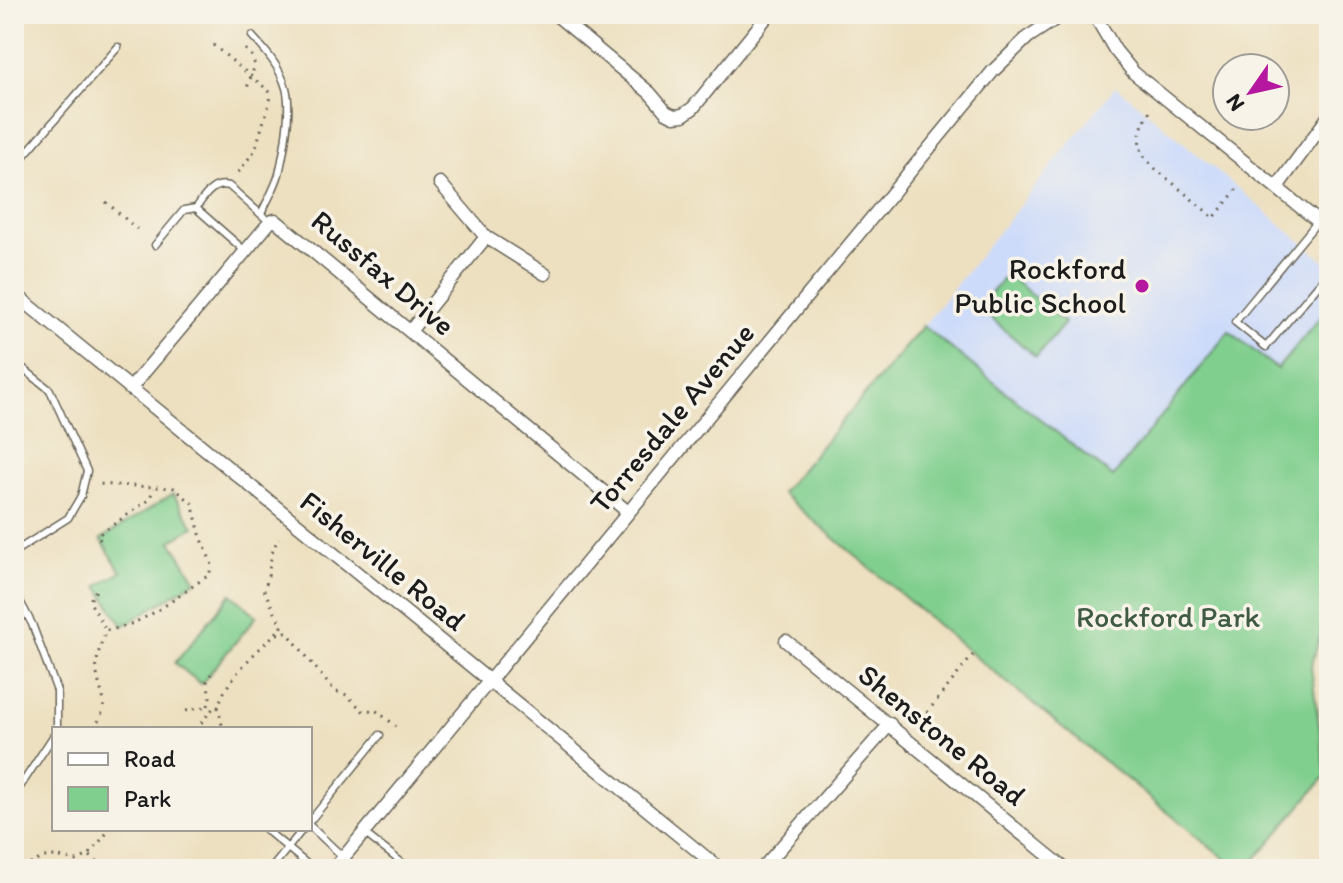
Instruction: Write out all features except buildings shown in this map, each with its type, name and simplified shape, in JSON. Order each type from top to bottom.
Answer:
[{"type":"street","points":[[555,14],[674,116],[683,115],[693,108],[769,14]]},
{"type":"street","name":"Torresdale Avenue","points":[[334,869],[993,71],[1028,37],[1063,14]]},
{"type":"street","points":[[1094,14],[1115,50],[1134,73],[1329,230]]},
{"type":"street","points":[[1277,187],[1329,116]]},
{"type":"street","points":[[440,183],[486,237],[545,274]]},
{"type":"street","name":"Russfax Drive","points":[[130,389],[245,251],[265,218],[275,220],[628,512]]},
{"type":"street","points":[[411,330],[486,237]]},
{"type":"street","name":"Fisherville Road","points":[[14,293],[720,869]]},
{"type":"street","name":"Shenstone Road","points":[[786,641],[1065,869]]},
{"type":"street","points":[[762,869],[890,724]]},
{"type":"lane","points":[[155,245],[184,210],[196,208],[211,189],[223,185],[229,186],[265,218],[278,176],[289,102],[278,69],[252,36]]},
{"type":"lane","points":[[14,167],[118,47]]},
{"type":"lane","points":[[196,208],[245,251]]},
{"type":"lane","points":[[1318,221],[1235,322],[1266,347],[1329,272]]},
{"type":"lane","points":[[14,361],[50,390],[87,471],[81,496],[68,518],[14,552]]},
{"type":"lane","points":[[14,590],[32,624],[57,691],[57,727]]},
{"type":"lane","points":[[312,821],[380,735]]},
{"type":"lane","points":[[14,796],[52,738]]},
{"type":"lane","points":[[312,826],[356,869]]},
{"type":"lane","points":[[268,831],[313,869]]},
{"type":"lane","points":[[271,869],[301,831]]},
{"type":"lane","points":[[364,833],[410,869]]},
{"type":"path","points":[[213,45],[269,91],[271,97],[255,150],[235,177]]},
{"type":"path","points":[[245,49],[255,65],[247,88]]},
{"type":"path","points":[[1150,111],[1140,130],[1140,147],[1147,162],[1214,218],[1240,185]]},
{"type":"path","points":[[106,202],[137,229]]},
{"type":"path","points":[[124,218],[128,213]]},
{"type":"path","points":[[84,483],[174,488],[192,503],[212,565],[209,575],[136,622],[106,630]]},
{"type":"path","points":[[100,540],[98,535],[149,500],[155,487]]},
{"type":"path","points":[[198,727],[217,706],[222,692],[282,627],[264,590],[269,579],[271,551],[279,538]]},
{"type":"path","points":[[95,727],[105,696],[97,675],[97,655],[106,630],[90,602],[96,591]]},
{"type":"path","points":[[274,635],[286,632],[335,691],[347,695],[364,712],[374,709],[396,726]]},
{"type":"path","points":[[917,725],[973,655]]},
{"type":"path","points":[[208,706],[207,681],[211,674]]},
{"type":"path","points":[[186,711],[217,706]]},
{"type":"path","points":[[217,706],[222,727]]},
{"type":"path","points":[[23,868],[44,857],[76,861],[89,855],[108,831]]},
{"type":"path","points":[[89,855],[105,869]]},
{"type":"shaded area","name":"Rockford Public School","points":[[1116,86],[1329,265],[1329,307],[1277,369],[1229,331],[1113,477],[923,326]]},
{"type":"green space","points":[[1007,274],[1065,323],[1036,357],[979,308]]},
{"type":"green space","name":"Rockford Park","points":[[1329,307],[1329,604],[1311,667],[1326,776],[1247,869],[1238,869],[973,655],[781,493],[923,326],[1113,477],[1229,331],[1277,369]]},
{"type":"green space","points":[[173,494],[194,527],[171,541],[196,581],[123,626],[98,586],[121,572],[101,539]]},
{"type":"green space","points":[[231,594],[257,616],[201,684],[175,663]]},
{"type":"place","name":"Rockford Public School","points":[[1142,286]]}]
